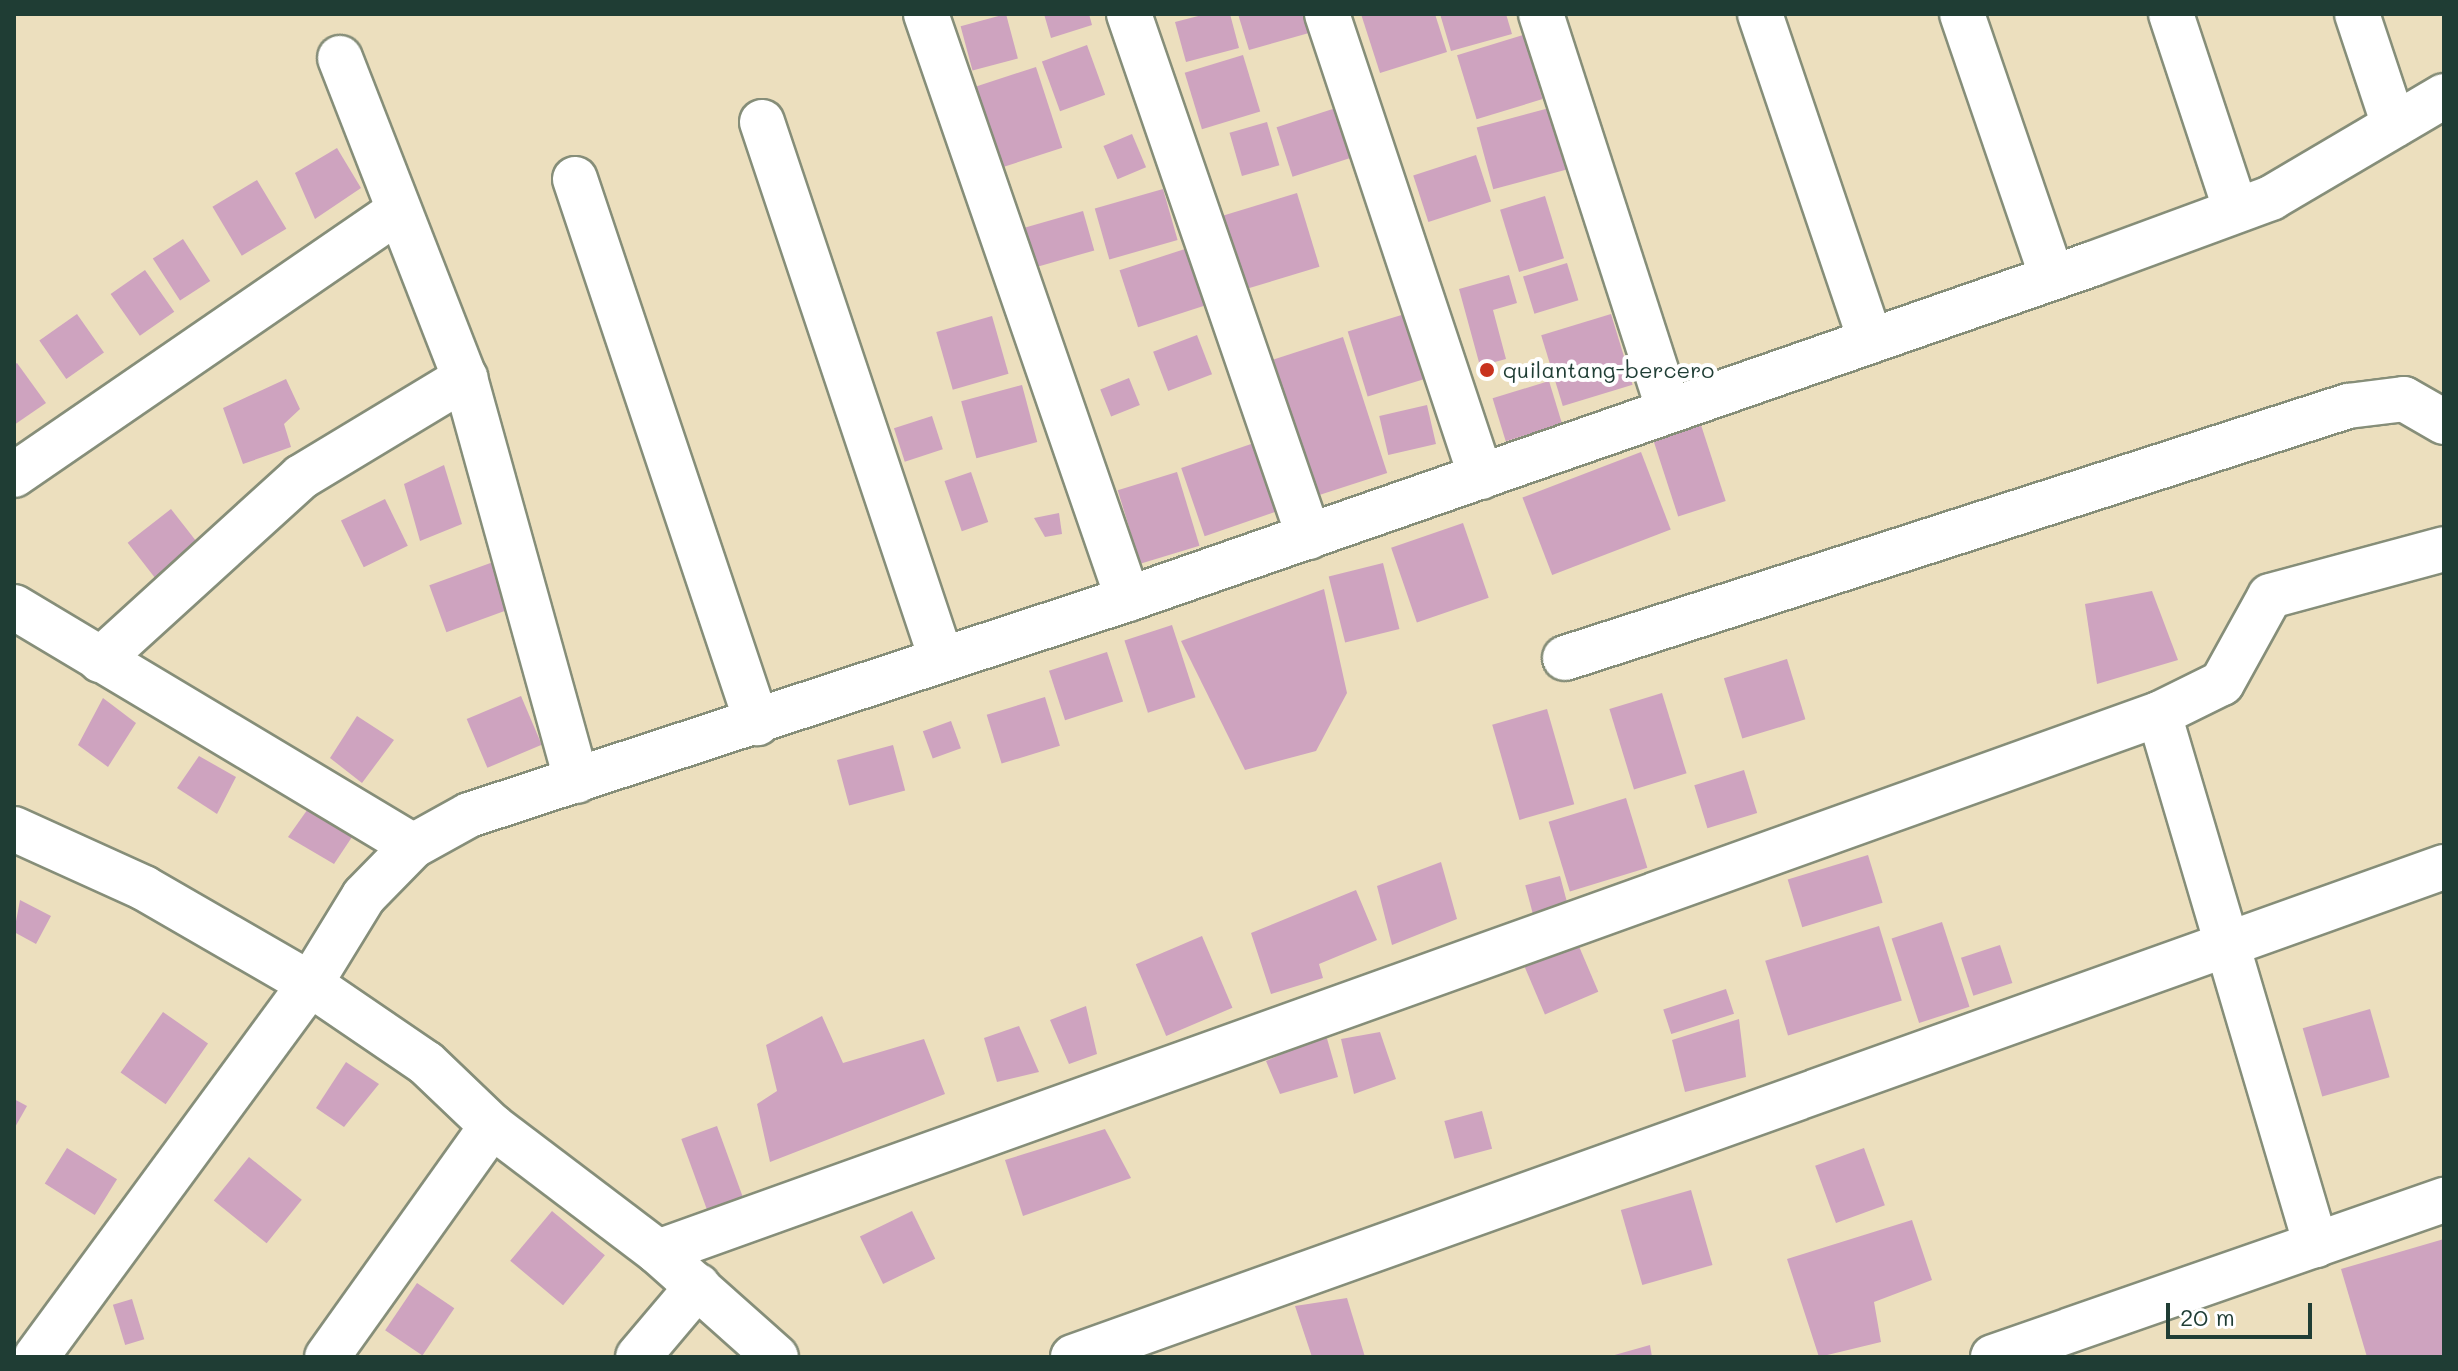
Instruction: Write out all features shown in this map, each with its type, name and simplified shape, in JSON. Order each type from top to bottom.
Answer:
[{"type":"street","points":[[926,14],[1128,599]]},
{"type":"street","points":[[1129,14],[1309,537]]},
{"type":"street","points":[[1327,14],[1481,477]]},
{"type":"street","points":[[1541,14],[1668,408]]},
{"type":"street","points":[[1760,14],[1870,339]]},
{"type":"street","points":[[1962,14],[2052,277]]},
{"type":"street","points":[[2171,14],[2236,210]]},
{"type":"street","points":[[2357,14],[2394,125]]},
{"type":"street","points":[[340,58],[465,378],[577,781]]},
{"type":"street","points":[[36,1357],[310,984],[364,896],[413,846],[469,815],[1128,599],[1481,477],[1668,408],[2052,277],[2236,210],[2444,96]]},
{"type":"street","points":[[762,122],[941,658]]},
{"type":"street","points":[[575,179],[757,723]]},
{"type":"street","points":[[14,475],[398,211]]},
{"type":"street","points":[[100,660],[301,477],[465,378]]},
{"type":"street","points":[[1565,658],[2348,406],[2404,399],[2444,422]]},
{"type":"street","points":[[658,1252],[2159,714],[2222,683],[2270,596],[2444,549]]},
{"type":"street","points":[[14,607],[413,846]]},
{"type":"street","points":[[2159,714],[2316,1245]]},
{"type":"street","points":[[14,829],[144,888],[310,984],[426,1063],[492,1126],[658,1252],[776,1357]]},
{"type":"street","points":[[1073,1357],[2228,941],[2444,867]]},
{"type":"street","points":[[327,1357],[492,1126]]},
{"type":"street","points":[[1993,1357],[2444,1200]]},
{"type":"street","points":[[638,1357],[698,1286]]},
{"type":"building","points":[[1006,14],[1018,58],[973,71],[961,26]]},
{"type":"building","points":[[1044,14],[1089,14],[1092,25],[1051,38]]},
{"type":"building","points":[[1206,14],[1230,14],[1239,48],[1186,62],[1175,22]]},
{"type":"building","points":[[1238,14],[1311,14],[1316,31],[1249,50]]},
{"type":"building","points":[[1361,14],[1435,14],[1447,52],[1380,73]]},
{"type":"building","points":[[1440,14],[1506,14],[1512,34],[1451,51]]},
{"type":"building","points":[[1523,35],[1543,99],[1477,119],[1457,55]]},
{"type":"building","points":[[1087,45],[1105,95],[1060,111],[1042,61]]},
{"type":"building","points":[[1243,55],[1260,111],[1202,129],[1185,73]]},
{"type":"building","points":[[1036,67],[1062,148],[995,170],[968,89]]},
{"type":"building","points":[[1345,105],[1361,154],[1293,177],[1277,127]]},
{"type":"building","points":[[1553,107],[1570,169],[1493,189],[1477,127]]},
{"type":"building","points":[[1267,122],[1279,165],[1242,176],[1230,133]]},
{"type":"building","points":[[1132,134],[1146,167],[1118,179],[1103,146]]},
{"type":"building","points":[[337,148],[361,188],[315,219],[295,173]]},
{"type":"building","points":[[1476,155],[1491,202],[1428,222],[1413,175]]},
{"type":"building","points":[[257,180],[286,229],[242,256],[212,207]]},
{"type":"building","points":[[1163,189],[1178,240],[1109,260],[1095,209]]},
{"type":"building","points":[[1297,193],[1320,267],[1241,291],[1219,217]]},
{"type":"building","points":[[1545,196],[1564,258],[1519,272],[1500,210]]},
{"type":"building","points":[[1083,211],[1094,250],[1037,267],[1025,228]]},
{"type":"building","points":[[183,239],[210,281],[180,301],[153,259]]},
{"type":"building","points":[[1188,248],[1207,305],[1138,327],[1120,270]]},
{"type":"building","points":[[1567,263],[1578,300],[1534,314],[1523,276]]},
{"type":"building","points":[[145,270],[174,312],[140,336],[111,294]]},
{"type":"building","points":[[1509,275],[1517,303],[1493,310],[1506,359],[1480,366],[1459,289]]},
{"type":"building","points":[[1408,313],[1428,378],[1368,396],[1348,331]]},
{"type":"building","points":[[77,314],[104,353],[66,379],[39,340]]},
{"type":"building","points":[[1611,314],[1633,385],[1563,406],[1541,335]]},
{"type":"building","points":[[992,316],[1009,374],[953,390],[936,332]]},
{"type":"building","points":[[1197,335],[1212,374],[1168,391],[1153,352]]},
{"type":"building","points":[[1343,337],[1387,473],[1318,496],[1274,360]]},
{"type":"building","points":[[17,363],[46,403],[14,425],[14,365]]},
{"type":"building","points":[[1129,378],[1140,405],[1111,417],[1100,390]]},
{"type":"building","points":[[286,379],[300,409],[284,424],[291,447],[243,464],[223,408]]},
{"type":"building","points":[[1549,381],[1562,424],[1506,441],[1493,398]]},
{"type":"building","points":[[1022,385],[1037,442],[976,458],[961,401]]},
{"type":"building","points":[[1427,405],[1436,444],[1388,455],[1379,416]]},
{"type":"building","points":[[932,416],[943,449],[905,462],[894,428]]},
{"type":"building","points":[[1701,425],[1726,501],[1678,517],[1653,440]]},
{"type":"building","points":[[1254,443],[1277,511],[1205,536],[1181,468]]},
{"type":"building","points":[[1641,452],[1671,529],[1552,575],[1522,498]]},
{"type":"building","points":[[444,465],[462,524],[420,541],[404,484]]},
{"type":"building","points":[[971,472],[988,522],[962,531],[945,481]]},
{"type":"building","points":[[1177,472],[1200,546],[1140,564],[1118,490]]},
{"type":"building","points":[[385,499],[408,546],[364,567],[341,520]]},
{"type":"building","points":[[171,509],[201,548],[158,581],[128,543]]},
{"type":"building","points":[[1059,513],[1062,534],[1045,537],[1034,518]]},
{"type":"building","points":[[1463,523],[1489,598],[1417,622],[1391,548]]},
{"type":"building","points":[[496,561],[513,608],[446,632],[429,585]]},
{"type":"building","points":[[1383,563],[1399,629],[1345,643],[1329,577]]},
{"type":"building","points":[[1324,589],[1347,693],[1316,751],[1245,770],[1181,641]]},
{"type":"building","points":[[2152,591],[2178,660],[2097,684],[2085,604]]},
{"type":"building","points":[[1172,625],[1195,697],[1148,713],[1124,640]]},
{"type":"building","points":[[1107,652],[1123,701],[1065,720],[1049,671]]},
{"type":"building","points":[[1787,659],[1805,719],[1742,739],[1724,678]]},
{"type":"building","points":[[1662,693],[1687,773],[1634,789],[1609,709]]},
{"type":"building","points":[[521,696],[542,745],[487,768],[467,719]]},
{"type":"building","points":[[1045,697],[1060,746],[1002,764],[987,715]]},
{"type":"building","points":[[103,698],[136,723],[108,767],[78,745]]},
{"type":"building","points":[[1547,709],[1574,804],[1519,820],[1492,725]]},
{"type":"building","points":[[357,716],[394,740],[362,783],[330,758]]},
{"type":"building","points":[[951,721],[961,748],[933,759],[923,731]]},
{"type":"building","points":[[893,745],[905,790],[849,805],[837,760]]},
{"type":"building","points":[[199,756],[236,777],[217,814],[177,788]]},
{"type":"building","points":[[1744,770],[1757,813],[1707,828],[1694,785]]},
{"type":"building","points":[[1626,798],[1647,868],[1570,891],[1549,822]]},
{"type":"building","points":[[310,806],[356,831],[334,864],[288,837]]},
{"type":"building","points":[[1868,855],[1883,903],[1802,927],[1788,880]]},
{"type":"building","points":[[1441,862],[1457,919],[1392,945],[1377,886]]},
{"type":"building","points":[[1560,876],[1568,906],[1533,915],[1525,885]]},
{"type":"building","points":[[1356,890],[1377,940],[1319,964],[1323,978],[1271,994],[1251,933]]},
{"type":"building","points":[[20,900],[51,916],[36,944],[14,932]]},
{"type":"building","points":[[1942,922],[1970,1007],[1919,1023],[1892,938]]},
{"type":"building","points":[[1879,926],[1902,1001],[1788,1035],[1765,961]]},
{"type":"building","points":[[1202,936],[1232,1008],[1166,1036],[1136,964]]},
{"type":"building","points":[[1578,944],[1598,992],[1545,1015],[1525,967]]},
{"type":"building","points":[[2000,945],[2012,983],[1973,996],[1961,958]]},
{"type":"building","points":[[1726,989],[1734,1014],[1671,1034],[1663,1009]]},
{"type":"building","points":[[1086,1006],[1097,1054],[1069,1064],[1050,1020]]},
{"type":"building","points":[[2370,1009],[2390,1077],[2322,1097],[2303,1028]]},
{"type":"building","points":[[163,1012],[208,1044],[166,1104],[121,1073]]},
{"type":"building","points":[[822,1016],[843,1063],[924,1039],[945,1094],[770,1162],[757,1104],[777,1091],[766,1045]]},
{"type":"building","points":[[1739,1019],[1746,1077],[1685,1092],[1672,1040]]},
{"type":"building","points":[[1019,1026],[1039,1072],[997,1082],[984,1038]]},
{"type":"building","points":[[1380,1032],[1396,1079],[1354,1094],[1341,1039]]},
{"type":"building","points":[[1326,1035],[1338,1077],[1280,1094],[1266,1061]]},
{"type":"building","points":[[346,1062],[379,1084],[344,1127],[316,1108]]},
{"type":"building","points":[[14,1099],[27,1106],[14,1129]]},
{"type":"building","points":[[1482,1111],[1492,1149],[1454,1159],[1444,1121]]},
{"type":"building","points":[[717,1126],[743,1197],[707,1210],[681,1139]]},
{"type":"building","points":[[1105,1129],[1131,1178],[1023,1216],[1005,1160]]},
{"type":"building","points":[[67,1148],[117,1179],[95,1215],[45,1184]]},
{"type":"building","points":[[1864,1148],[1885,1205],[1836,1223],[1815,1166]]},
{"type":"building","points":[[249,1157],[302,1200],[267,1243],[214,1201]]},
{"type":"building","points":[[1691,1190],[1712,1265],[1642,1285],[1621,1210]]},
{"type":"building","points":[[552,1211],[605,1255],[563,1305],[510,1261]]},
{"type":"building","points":[[912,1211],[935,1259],[883,1284],[860,1236]]},
{"type":"building","points":[[1912,1220],[1932,1280],[1874,1302],[1881,1342],[1819,1357],[1787,1259]]},
{"type":"building","points":[[2444,1239],[2444,1357],[2367,1357],[2341,1269]]},
{"type":"building","points":[[417,1283],[454,1308],[422,1355],[385,1330]]},
{"type":"building","points":[[1347,1298],[1365,1357],[1312,1357],[1295,1306]]},
{"type":"building","points":[[132,1299],[144,1339],[125,1345],[113,1305]]},
{"type":"building","points":[[1650,1345],[1652,1357],[1611,1357],[1611,1356]]},
{"type":"place","name":"quilantang-bercero","points":[[1487,370]]}]
